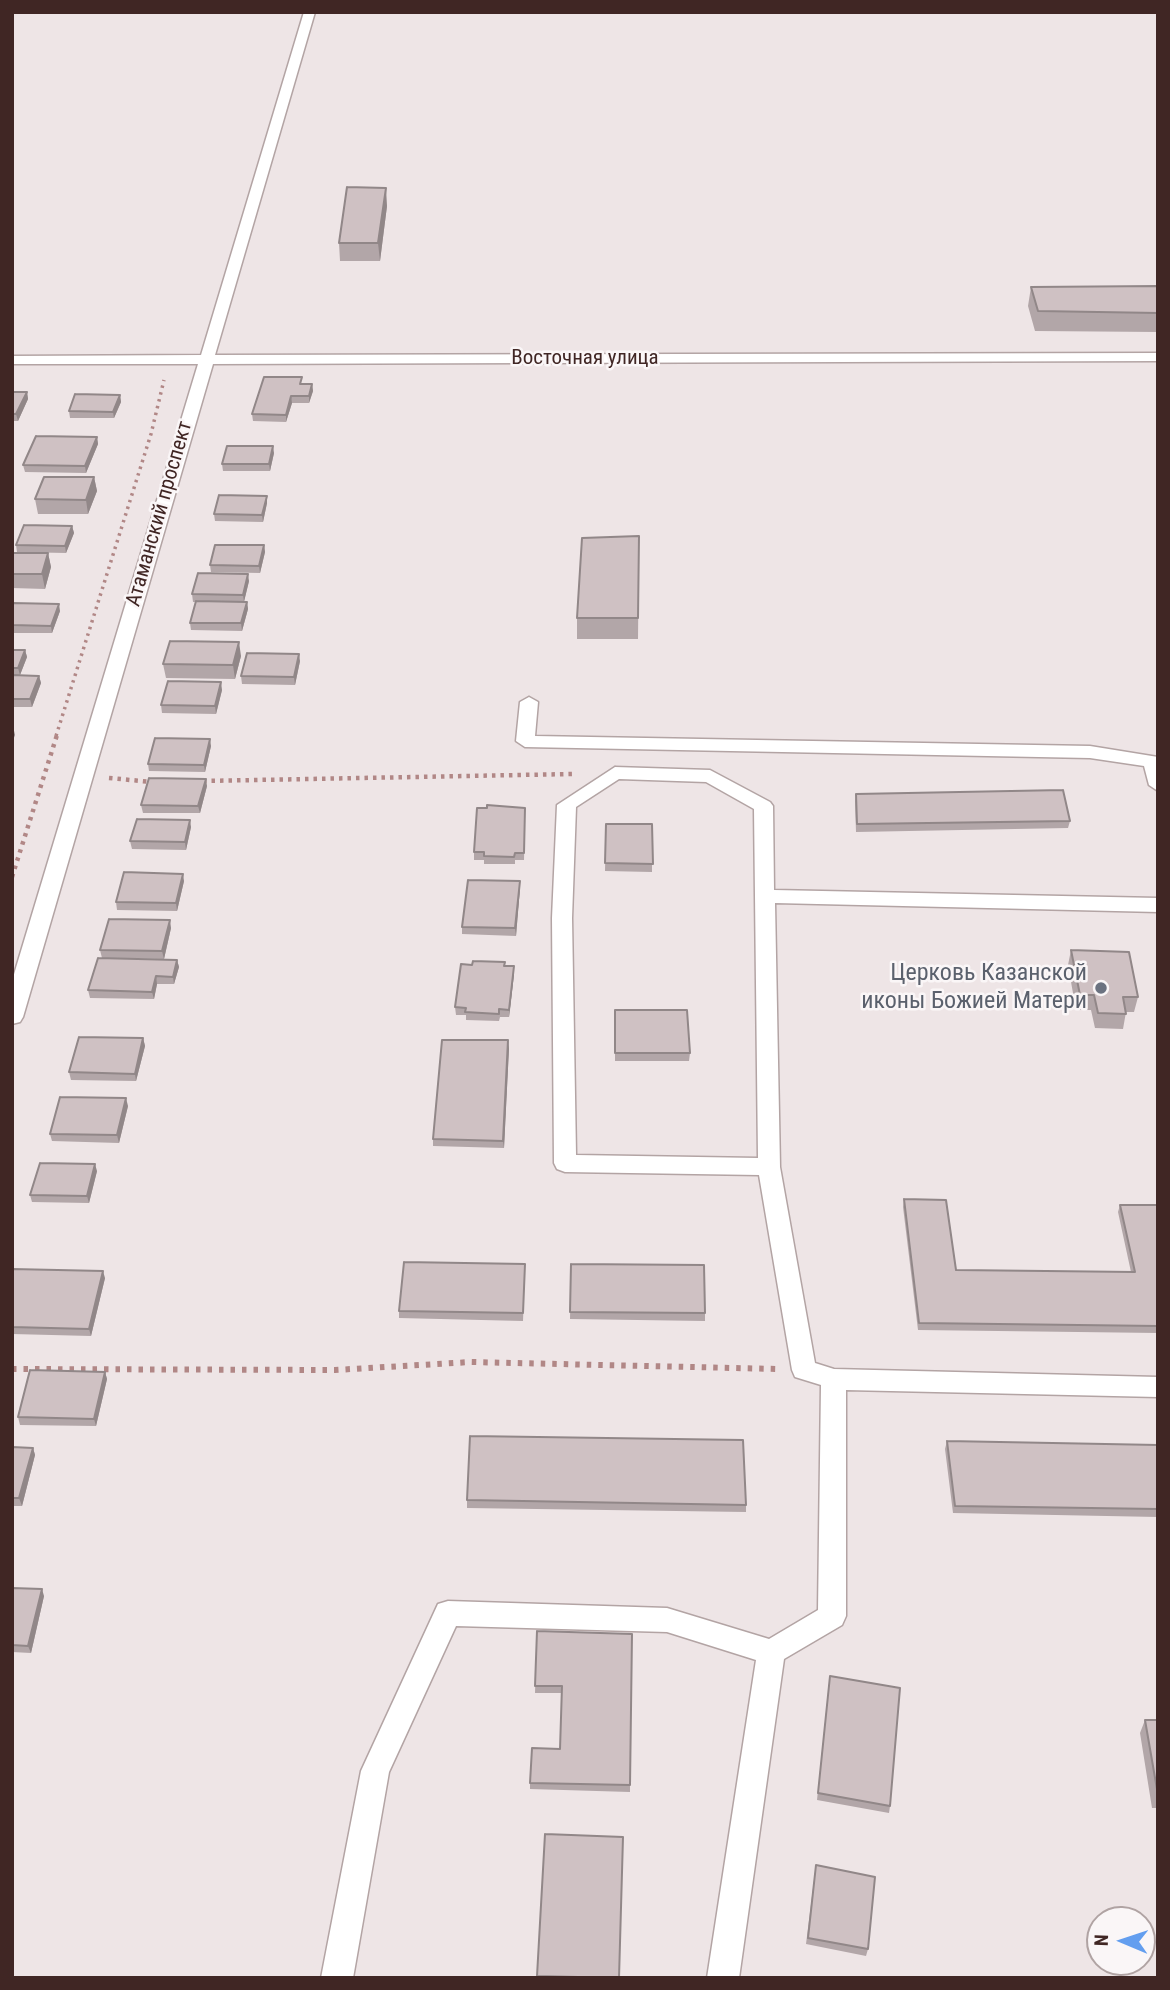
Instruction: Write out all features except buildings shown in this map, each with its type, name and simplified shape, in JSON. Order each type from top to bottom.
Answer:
[{"type":"street","name":"Атаманский проспект","points":[[12,1017],[310,12]]},
{"type":"street","name":"Восточная улица","points":[[12,360],[1158,357]]},
{"type":"street","points":[[529,702],[525,741],[1090,752],[1155,763],[1158,785]]},
{"type":"street","points":[[769,1167],[565,1163],[562,918],[567,805],[615,774],[710,775],[763,806],[769,1167],[804,1370],[834,1380],[1158,1387]]},
{"type":"street","points":[[765,896],[1158,905]]},
{"type":"street","points":[[337,1978],[375,1771],[448,1613],[667,1620],[771,1652],[832,1616],[834,1380]]},
{"type":"street","points":[[723,1978],[771,1652]]},
{"type":"path","points":[[12,877],[151,434],[166,372]]},
{"type":"path","points":[[84,773],[130,782],[157,782]]},
{"type":"path","points":[[199,781],[615,774]]},
{"type":"path","points":[[12,1369],[335,1370],[471,1362],[804,1370]]},
{"type":"place","name":"Церковь Казанской иконы Божией Матери","points":[[1101,988]]}]
